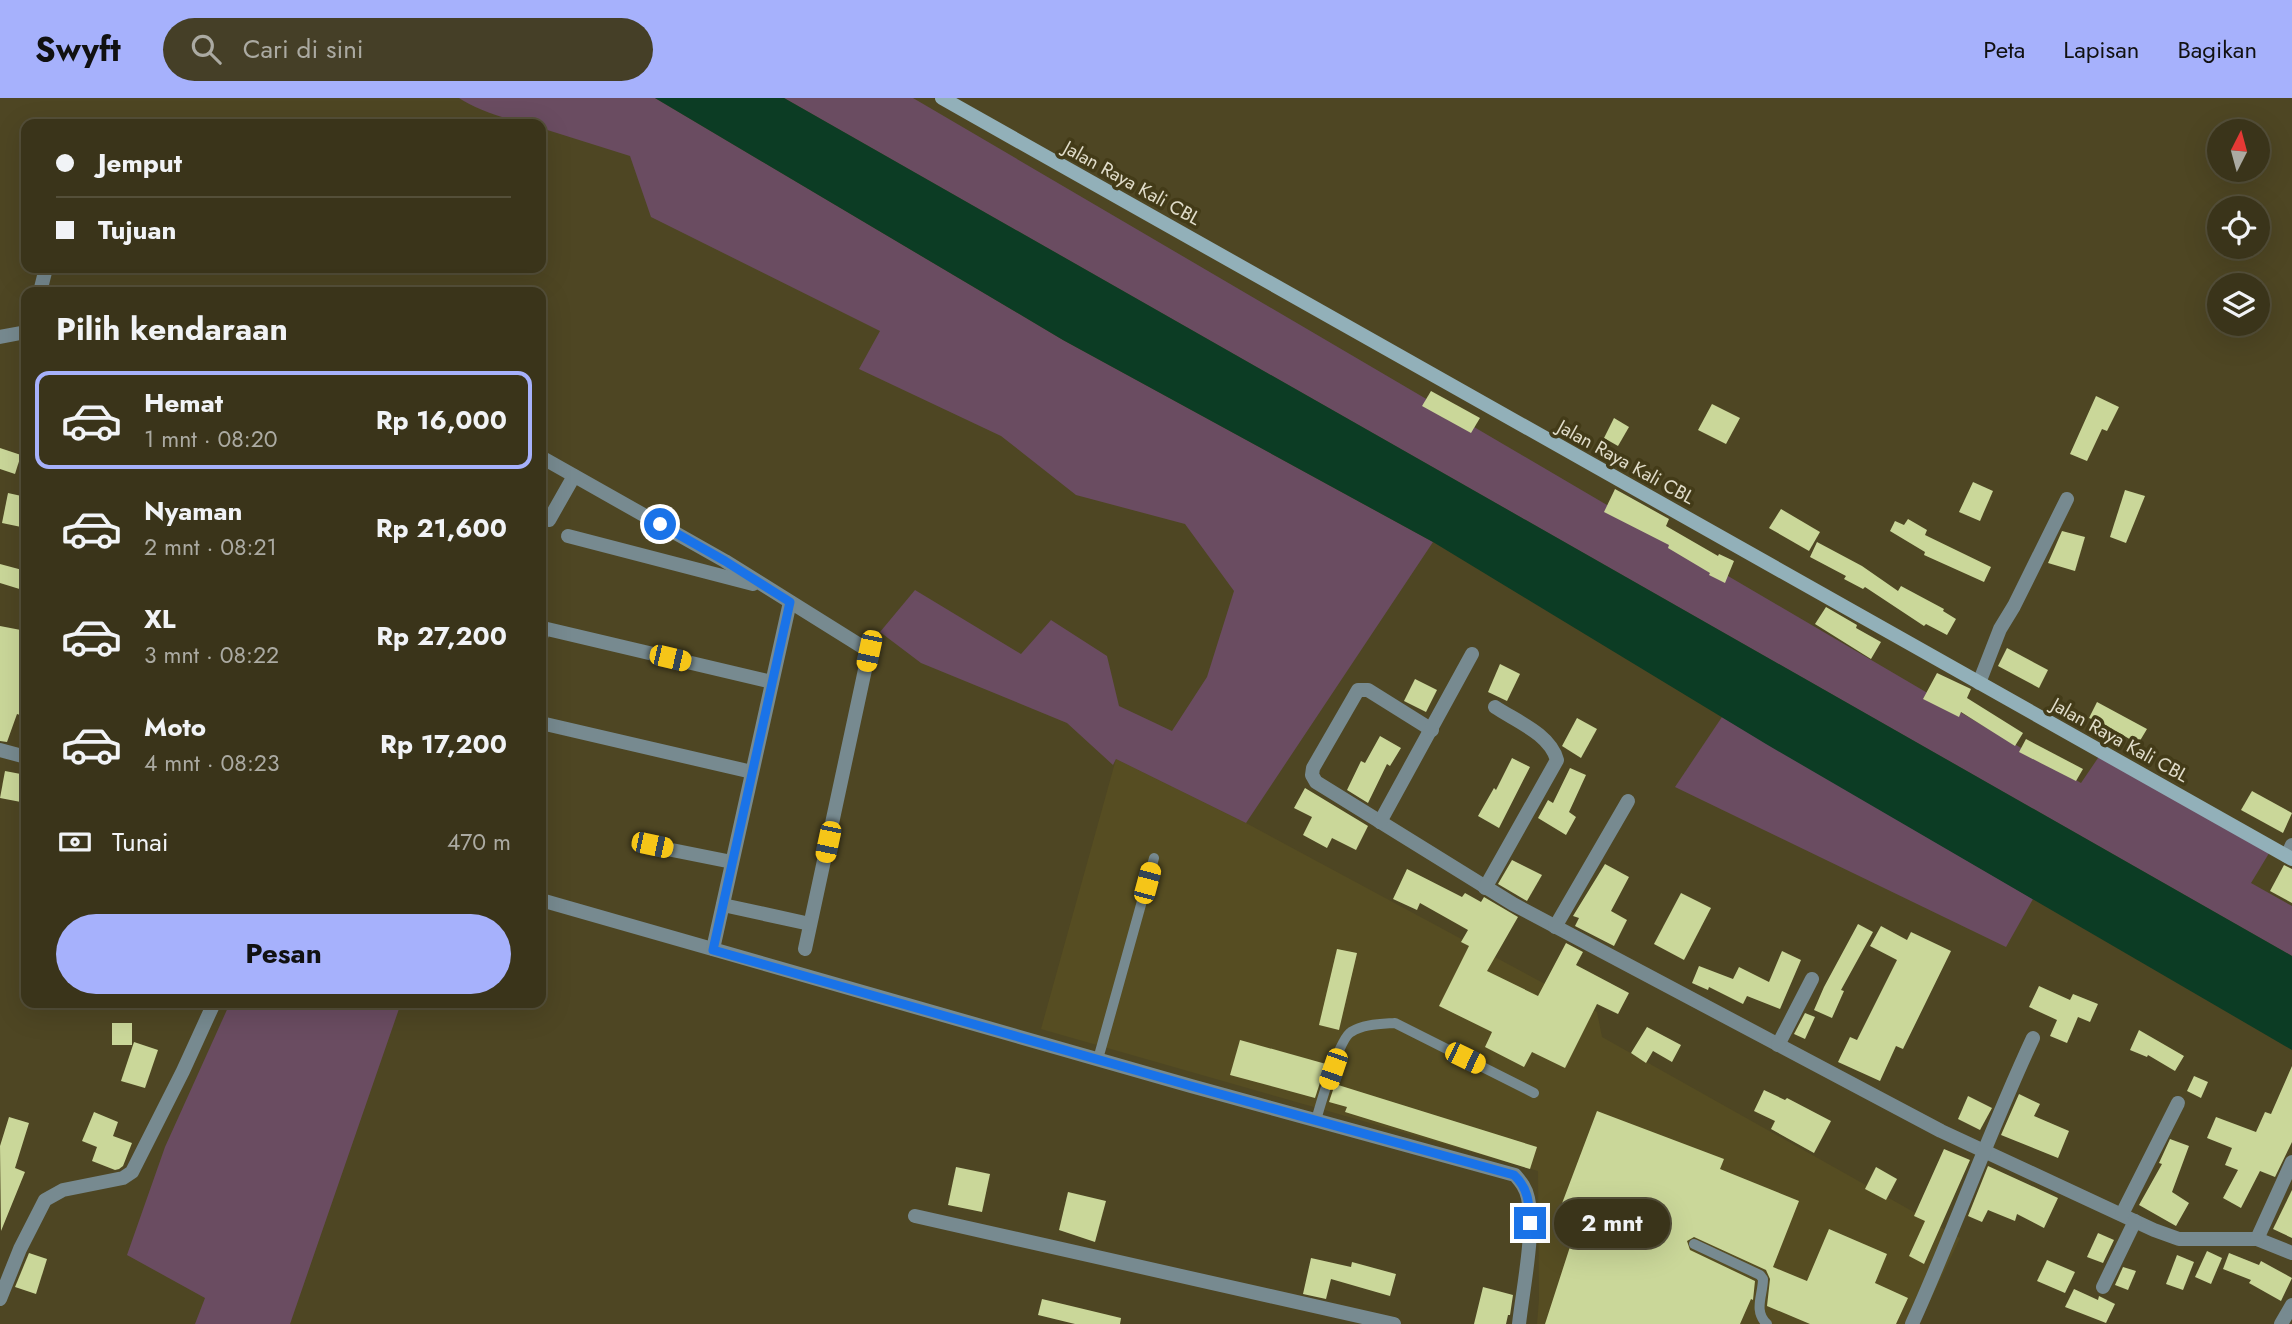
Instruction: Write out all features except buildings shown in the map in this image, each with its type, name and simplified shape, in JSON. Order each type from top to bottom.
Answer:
[{"type":"main road","name":"Jalan Raya Kali CBL","points":[[942,98],[1979,683],[2290,853]]},
{"type":"street","points":[[0,337],[21,333]]},
{"type":"street","points":[[546,460],[725,561],[869,651],[805,949]]},
{"type":"street","points":[[549,520],[574,476]]},
{"type":"street","points":[[1979,683],[2000,629],[2067,499]]},
{"type":"street","points":[[568,536],[768,588]]},
{"type":"street","points":[[713,950],[790,602]]},
{"type":"street","points":[[546,629],[772,682]]},
{"type":"street","points":[[1380,822],[1472,654]]},
{"type":"street","points":[[1432,730],[1368,690],[1358,690],[1313,768],[1312,775],[1316,782],[1485,888],[1941,1131],[2154,1230],[2179,1239],[2257,1239],[2292,1253]]},
{"type":"street","points":[[1485,888],[1558,760],[1554,748],[1543,738],[1495,707]]},
{"type":"street","points":[[546,724],[752,772]]},
{"type":"street","points":[[0,750],[21,756]]},
{"type":"street","points":[[1555,927],[1628,801]]},
{"type":"street","points":[[652,845],[732,862]]},
{"type":"street","points":[[546,902],[1514,1175],[1523,1183],[1528,1197],[1530,1223],[1519,1324]]},
{"type":"street","points":[[723,905],[810,924]]},
{"type":"street","points":[[1778,1045],[1812,979]]},
{"type":"street","points":[[0,1299],[20,1249],[45,1200],[62,1190],[108,1182],[132,1172],[212,1008]]},
{"type":"street","points":[[1912,1324],[2033,1038]]},
{"type":"street","points":[[2103,1287],[2129,1217],[2178,1103]]},
{"type":"street","points":[[2257,1239],[2292,1161]]},
{"type":"street","points":[[915,1216],[1394,1324]]},
{"type":"street","points":[[2281,1324],[2292,1305]]},
{"type":"lane","points":[[1098,1059],[1154,858]]},
{"type":"lane","points":[[1315,1119],[1342,1044],[1350,1032],[1376,1024],[1395,1023],[1534,1093]]},
{"type":"lane","points":[[1694,1244],[1760,1275],[1763,1285],[1759,1309],[1762,1320],[1767,1324]]},
{"type":"shaded area","points":[[459,98],[655,98],[1063,340],[1433,542],[1246,823],[1116,759],[1113,765],[1067,723],[921,663],[880,632],[915,590],[1021,654],[1051,620],[1107,656],[1119,706],[1172,731],[1207,677],[1234,591],[1185,524],[1076,495],[1001,436],[859,369],[880,331],[651,217],[630,156],[546,130],[546,119],[510,119],[477,108]]},
{"type":"shaded area","points":[[655,98],[784,98],[2292,956],[2292,1050],[1766,744],[1433,542],[1063,340]]},
{"type":"shaded area","points":[[784,98],[913,98],[2081,783],[2100,755],[2274,845],[2251,883],[2292,906],[2292,956]]},
{"type":"shaded area","points":[[1722,717],[2033,899],[2006,947],[1675,787]]},
{"type":"shaded area","points":[[1116,759],[1246,823],[1597,1012],[1602,1037],[1960,1238],[1919,1324],[1537,1324],[1538,1171],[1041,1029]]},
{"type":"shaded area","points":[[228,1008],[399,1008],[290,1324],[195,1324],[205,1298],[127,1255],[165,1147]]},
{"type":"route","points":[[660,524],[790,602],[713,950],[1514,1175],[1523,1183],[1528,1197],[1530,1223]]}]
